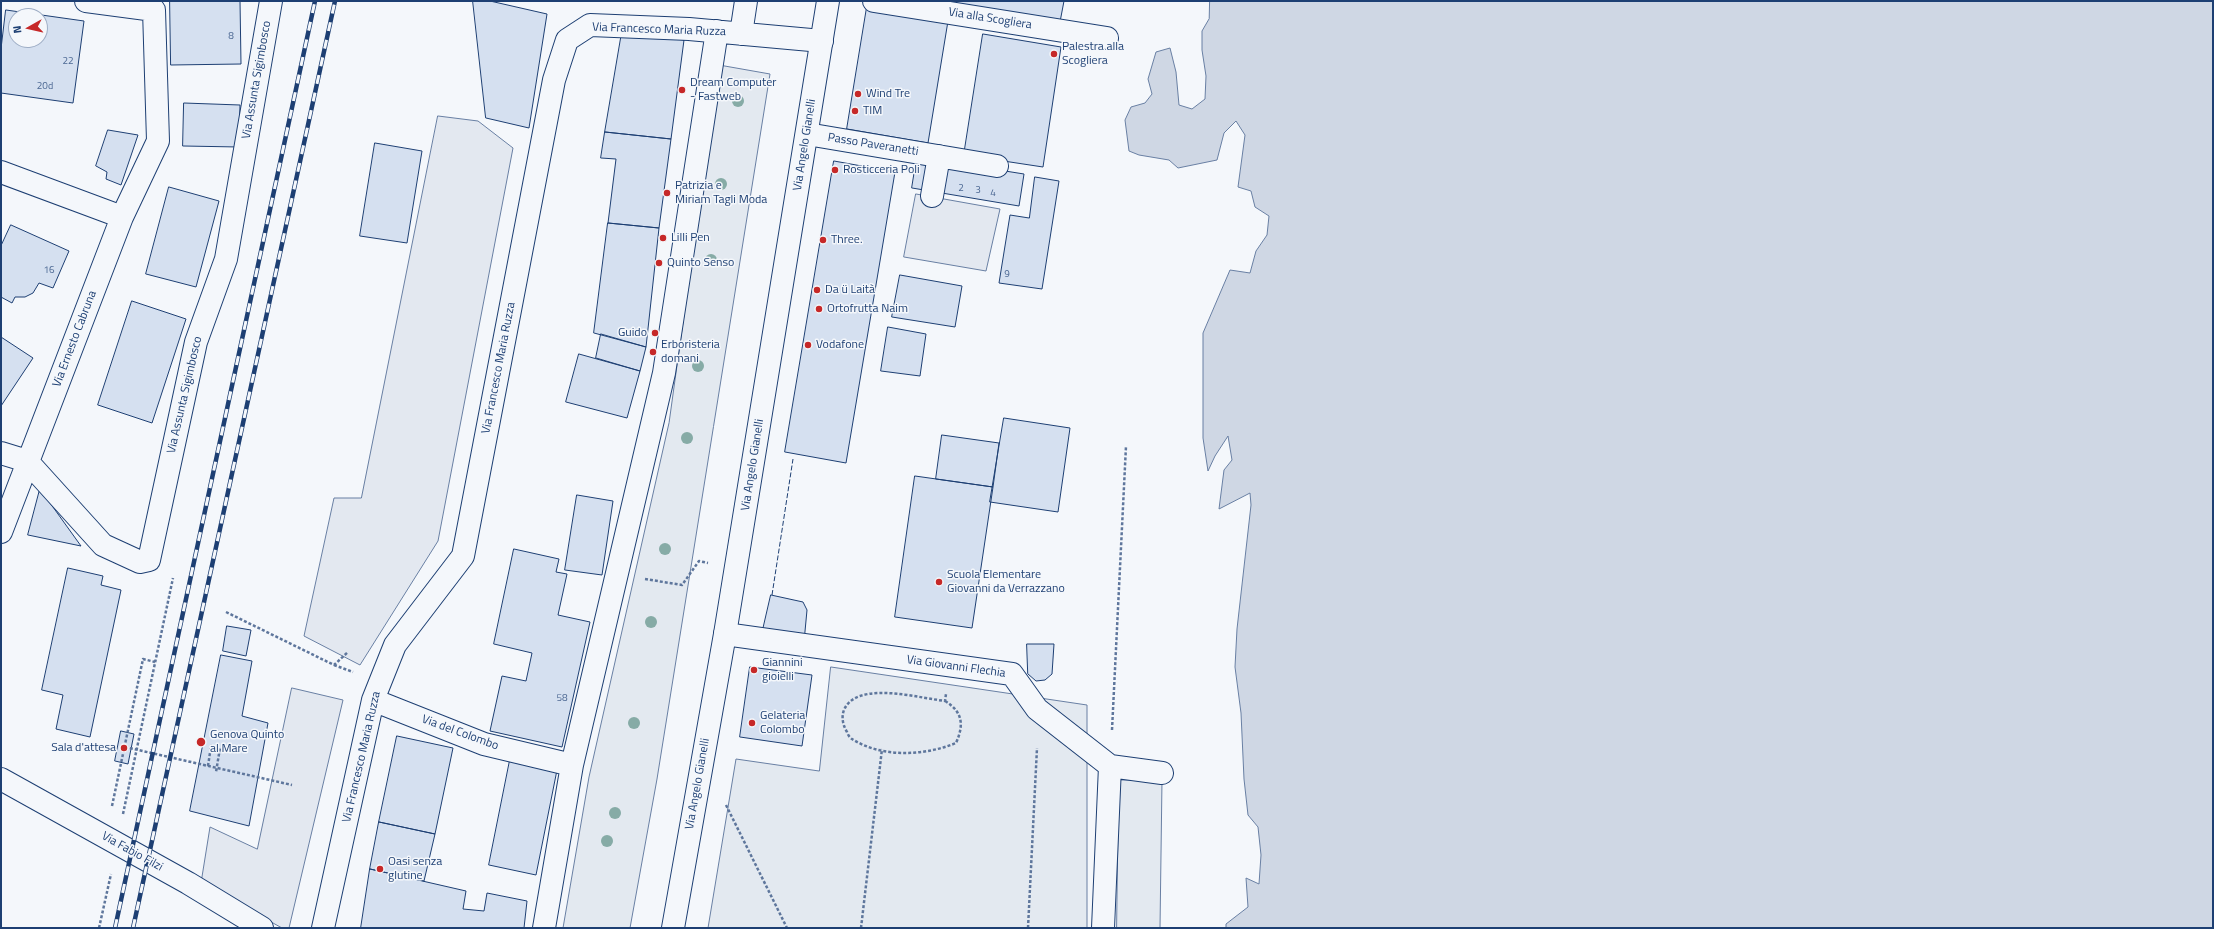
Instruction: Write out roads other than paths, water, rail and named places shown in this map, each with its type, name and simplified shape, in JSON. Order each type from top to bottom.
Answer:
[{"type":"street","name":"Via Ernesto Cabruna","points":[[1,532],[122,217],[158,141],[154,5],[86,1]]},
{"type":"street","name":"Via Assunta Sigimbosco","points":[[27,461],[103,545],[140,562],[149,560],[196,342],[226,259],[271,1]]},
{"type":"street","points":[[741,34],[746,1]]},
{"type":"street","name":"Via Angelo Gianelli","points":[[673,928],[725,634],[828,1]]},
{"type":"street","name":"Via alla Scogliera","points":[[874,1],[1106,38]]},
{"type":"street","name":"Via Francesco Maria Ruzza","points":[[323,928],[373,700],[395,645],[463,556],[554,80],[567,40],[590,25],[717,31],[822,42]]},
{"type":"street","points":[[544,928],[572,765],[664,373],[717,31]]},
{"type":"street","name":"Passo Paveranetti","points":[[807,134],[997,166]]},
{"type":"street","points":[[932,196],[939,156]]},
{"type":"street","points":[[1,172],[122,217]]},
{"type":"street","points":[[1,452],[27,461]]},
{"type":"street","name":"Via Giovanni Flechia","points":[[725,634],[1012,674],[1037,709],[1110,766]]},
{"type":"street","name":"Via del Colombo","points":[[373,700],[484,744],[572,765]]},
{"type":"street","points":[[1103,928],[1110,766],[1162,773]]},
{"type":"street","name":"Via Fabio Filzi","points":[[1,779],[188,883],[262,928]]},
{"type":"railway","points":[[115,928],[315,1]]},
{"type":"railway","points":[[133,928],[335,1]]},
{"type":"place","name":"Palestra alla Scogliera","points":[[1054,54]]},
{"type":"place","name":"Dream Computer - Fastweb","points":[[682,90]]},
{"type":"place","name":"Wind Tre","points":[[858,94]]},
{"type":"place","name":"TIM","points":[[855,111]]},
{"type":"place","name":"Rosticceria Poli","points":[[835,170]]},
{"type":"place","name":"Patrizia e Miriam Tagli Moda","points":[[667,193]]},
{"type":"place","name":"Lilli Pen","points":[[663,238]]},
{"type":"place","name":"Three.","points":[[823,240]]},
{"type":"place","name":"Quinto Senso","points":[[659,263]]},
{"type":"place","name":"Da ü Laità","points":[[817,290]]},
{"type":"place","name":"Ortofrutta Naim","points":[[819,309]]},
{"type":"place","name":"Guido","points":[[655,333]]},
{"type":"place","name":"Vodafone","points":[[808,345]]},
{"type":"place","name":"Erboristeria domani","points":[[653,352]]},
{"type":"place","name":"Scuola Elementare Giovanni da Verrazzano","points":[[939,582]]},
{"type":"place","name":"Giannini gioielli","points":[[754,670]]},
{"type":"place","name":"Gelateria Colombo","points":[[752,723]]},
{"type":"place","name":"Genova Quinto al Mare","points":[[201,742]]},
{"type":"place","name":"Sala d'attesa","points":[[124,748]]},
{"type":"place","name":"Oasi senza glutine","points":[[380,869]]}]
